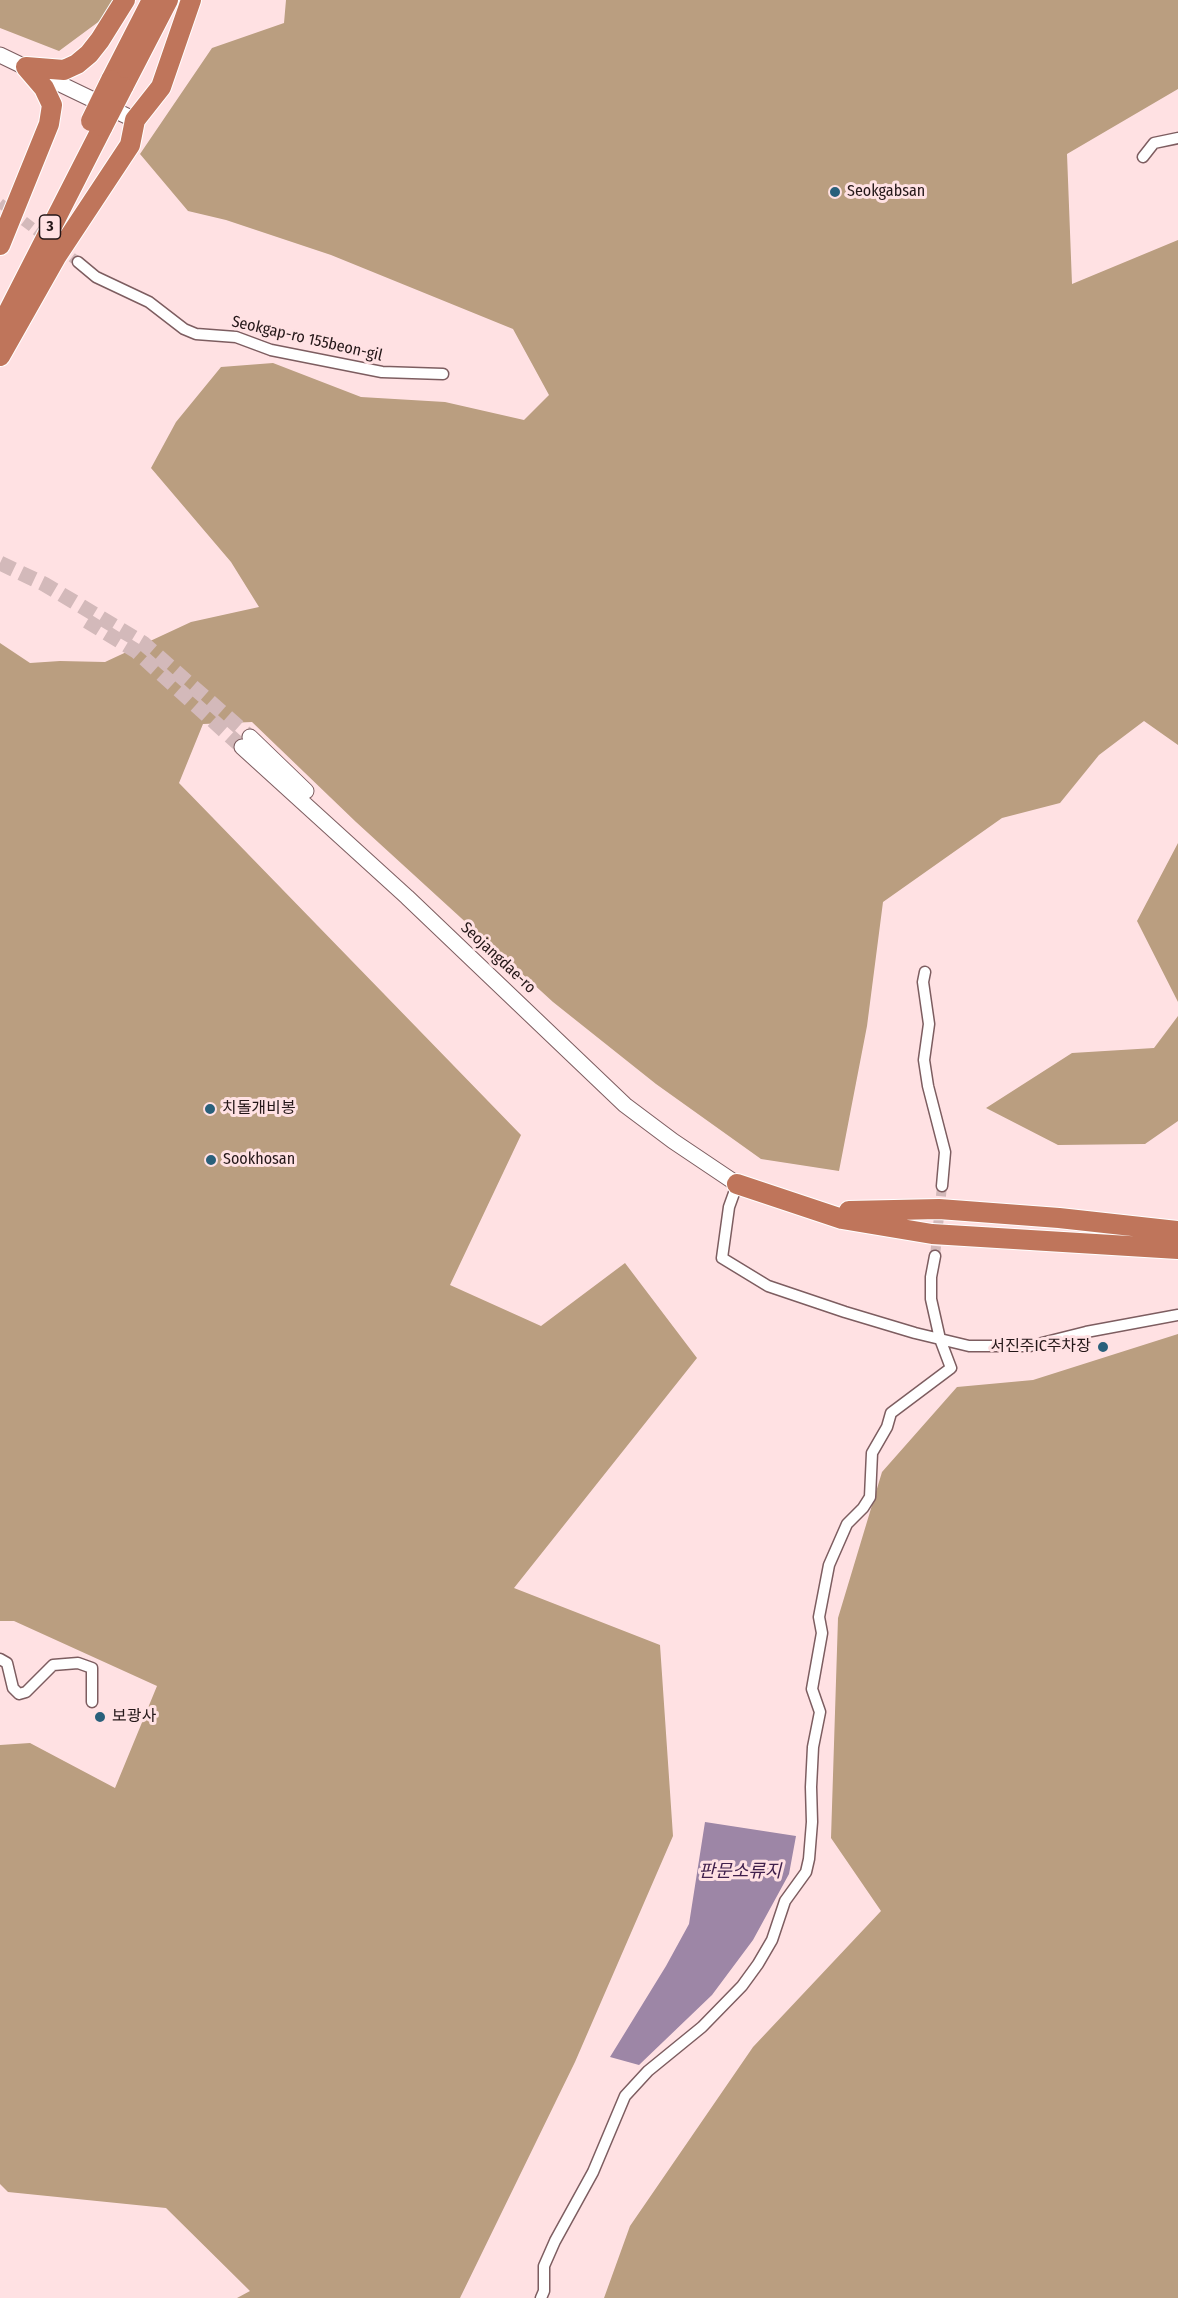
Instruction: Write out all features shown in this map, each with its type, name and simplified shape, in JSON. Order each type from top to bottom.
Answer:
[{"type":"highway","points":[[26,67],[64,70],[77,64],[100,40],[125,0]]},
{"type":"highway","name":"3","points":[[0,328],[117,84],[152,0]]},
{"type":"highway","name":"3","points":[[117,84],[168,0]]},
{"type":"highway","points":[[0,356],[56,257],[130,146],[135,120],[161,87],[191,0]]},
{"type":"highway","points":[[0,245],[49,124],[52,105],[44,88],[26,67]]},
{"type":"highway","name":"3","points":[[0,299],[97,124]]},
{"type":"highway","points":[[739,1180],[844,1211],[939,1209],[1059,1218],[1178,1231]]},
{"type":"highway","points":[[739,1180],[842,1219],[933,1234],[1178,1250]]},
{"type":"street","points":[[0,55],[135,120]]},
{"type":"street","points":[[1143,157],[1154,143],[1178,138]]},
{"type":"street","name":"Seokgap-ro 155beon-gil","points":[[78,262],[96,277],[149,302],[184,329],[196,334],[236,337],[271,350],[382,372],[443,374]]},
{"type":"street","name":"Seojangdae-ro","points":[[246,742],[629,1095],[739,1180]]},
{"type":"street","points":[[925,972],[923,982],[929,1024],[924,1060],[928,1086],[945,1152],[942,1186]]},
{"type":"street","points":[[739,1180],[729,1207],[722,1258],[768,1286],[845,1312],[969,1346],[1030,1346],[1086,1332],[1178,1315]]},
{"type":"street","points":[[541,2298],[544,2291],[544,2266],[555,2241],[593,2172],[625,2096],[648,2071],[702,2027],[742,1986],[772,1940],[785,1901],[806,1872],[812,1822],[813,1747],[820,1712],[812,1689],[822,1633],[819,1617],[829,1565],[847,1524],[863,1508],[870,1497],[872,1453],[887,1427],[891,1413],[951,1368],[940,1339],[932,1299],[930,1277],[934,1256]]},
{"type":"street","points":[[0,1659],[7,1663],[13,1688],[19,1694],[26,1692],[53,1665],[78,1663],[92,1668],[92,1702]]},
{"type":"shaded area","points":[[0,0],[115,0],[105,17],[59,51],[0,28]]},
{"type":"shaded area","points":[[286,0],[1178,0],[1178,89],[1067,154],[1072,284],[1178,240],[1178,745],[1144,721],[1099,755],[1060,803],[1002,818],[883,902],[867,1026],[839,1171],[761,1159],[656,1084],[553,1002],[356,822],[252,722],[203,724],[179,783],[521,1135],[450,1285],[541,1326],[625,1263],[697,1358],[514,1588],[660,1645],[673,1836],[575,2062],[460,2298],[237,2298],[250,2291],[166,2208],[8,2192],[0,2184],[0,1745],[30,1743],[115,1788],[157,1686],[14,1621],[0,1621],[0,643],[30,663],[105,662],[191,622],[259,607],[231,562],[151,468],[176,422],[221,367],[273,363],[361,397],[445,402],[524,420],[549,395],[513,329],[331,255],[226,220],[188,211],[140,154],[212,48],[284,23]]},
{"type":"shaded area","points":[[1178,843],[1178,1002],[1137,921]]},
{"type":"shaded area","points":[[1178,1016],[1178,1121],[1145,1144],[1058,1145],[986,1108],[1072,1053],[1154,1048]]},
{"type":"shaded area","points":[[1178,1334],[1178,2298],[604,2298],[630,2226],[753,2047],[881,1911],[831,1838],[838,1618],[882,1472],[957,1387],[1033,1380]]},
{"type":"water","name":"판문소류지","points":[[705,1822],[796,1836],[789,1874],[753,1940],[712,1995],[639,2065],[610,2057],[689,1924]]},
{"type":"tunnel","points":[[0,203],[78,262]]},
{"type":"tunnel","points":[[0,563],[44,584],[143,643],[250,737]]},
{"type":"tunnel","points":[[87,621],[136,651],[242,747]]},
{"type":"tunnel","points":[[935,1256],[942,1186]]},
{"type":"place","name":"Seokgabsan","points":[[835,192]]},
{"type":"place","name":"치돌개비봉","points":[[210,1109]]},
{"type":"place","name":"Sookhosan","points":[[211,1160]]},
{"type":"place","name":"서진주IC주차장","points":[[1103,1347]]},
{"type":"place","name":"보광사","points":[[100,1717]]}]
